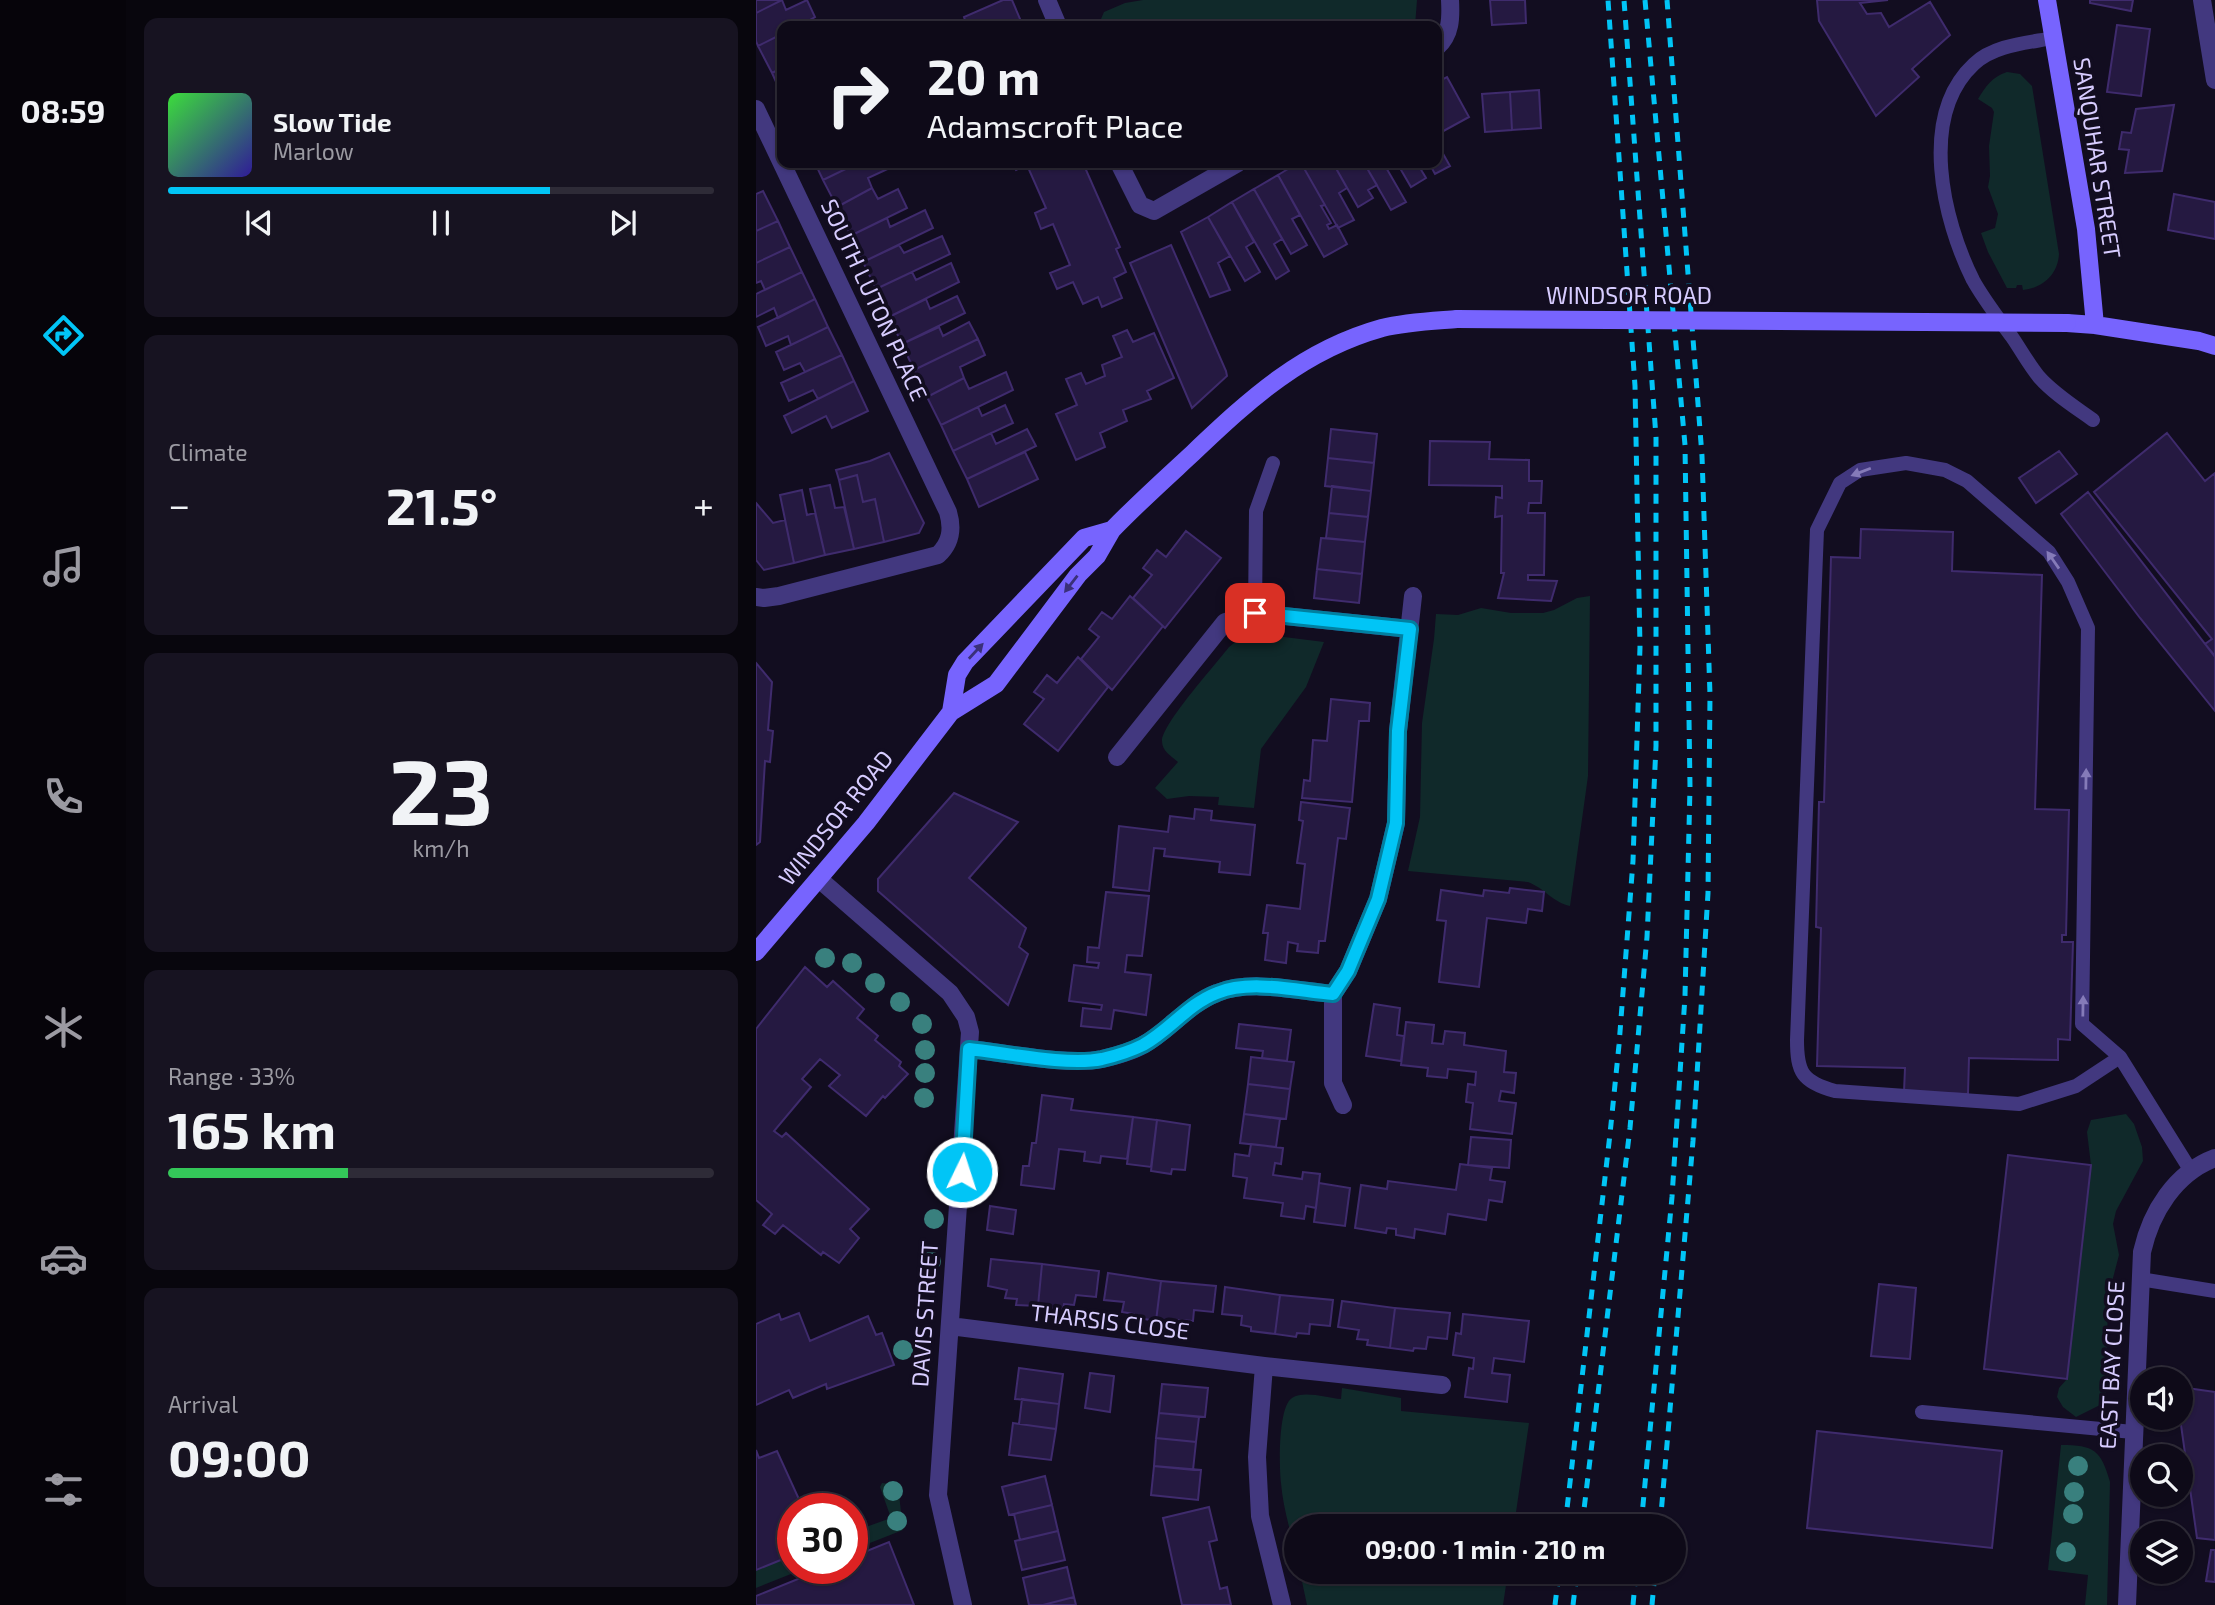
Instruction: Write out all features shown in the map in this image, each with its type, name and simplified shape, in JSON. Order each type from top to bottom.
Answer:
[{"type":"street","points":[[1047,0],[1056,21]]},
{"type":"street","points":[[1442,42],[1449,27],[1450,0]]},
{"type":"street","name":"SANQUHAR STREET","points":[[2047,0],[2086,229],[2095,325]]},
{"type":"street","points":[[2202,0],[2215,80]]},
{"type":"street","name":"SOUTH LUTON PLACE","points":[[756,109],[777,153]]},
{"type":"street","name":"SOUTH LUTON PLACE","points":[[756,597],[779,596],[938,555],[944,549],[952,530],[948,512],[784,168]]},
{"type":"street","points":[[1122,168],[1140,205],[1154,211],[1229,168]]},
{"type":"street","name":"WINDSOR ROAD","points":[[756,952],[866,823],[951,712],[996,684],[1070,585],[1097,556],[1112,530],[1247,402],[1298,365],[1340,343],[1383,328],[1457,319],[2067,323],[2199,341],[2215,346]]},
{"type":"street","name":"WINDSOR ROAD","points":[[951,712],[957,675],[965,662],[1084,538],[1112,530]]},
{"type":"street","points":[[1343,1104],[1334,1083],[1333,994],[1348,971],[1378,899],[1396,823],[1398,731],[1413,596]]},
{"type":"street","points":[[1117,757],[1225,622],[1255,613],[1410,629]]},
{"type":"street","name":"DAVIS STREET","points":[[819,879],[950,993],[966,1017],[970,1032],[938,1495],[963,1605]]},
{"type":"street","points":[[969,1049],[1079,1061],[1101,1059],[1143,1045],[1190,1009],[1218,992],[1261,987],[1333,994]]},
{"type":"street","name":"EAST BAY CLOSE","points":[[2127,1605],[2140,1279],[2146,1231],[2171,1190],[2191,1171],[2215,1158]]},
{"type":"street","name":"THARSIS CLOSE","points":[[950,1326],[1264,1366],[1442,1385]]},
{"type":"street","points":[[1264,1366],[1257,1457],[1260,1516],[1282,1605]]},
{"type":"lane","points":[[2053,38],[1992,52],[1975,63],[1959,80],[1943,120],[1941,169],[1945,195],[1964,258],[1981,293],[2039,376],[2053,391],[2093,420]]},
{"type":"lane","points":[[1255,613],[1256,511],[1273,463]]},
{"type":"lane","points":[[2120,1058],[2076,1086],[2019,1104],[1835,1091],[1818,1086],[1800,1072],[1797,1040],[1817,530],[1840,483],[1860,470],[1906,463],[1945,470],[1967,481],[2049,552],[2079,605],[2088,628],[2082,1024],[2120,1058],[2191,1171]]},
{"type":"lane","points":[[2140,1279],[2215,1291]]},
{"type":"lane","points":[[1922,1412],[2133,1432]]},
{"type":"green space","points":[[1143,0],[1417,0],[1415,21],[1100,21],[1104,12],[1125,3]]},
{"type":"green space","points":[[2007,72],[2020,74],[2032,86],[2059,254],[2056,268],[2048,279],[2023,290],[2022,285],[2007,288],[1981,233],[1995,228],[1998,214],[1988,187],[1989,146],[1994,112],[1978,99],[1990,82]]},
{"type":"green space","points":[[1590,596],[1588,776],[1570,906],[1528,882],[1408,871],[1420,817],[1422,723],[1436,614],[1458,615],[1481,608],[1511,613],[1543,613],[1577,598]]},
{"type":"green space","points":[[1261,634],[1324,642],[1306,687],[1261,749],[1254,808],[1218,805],[1219,797],[1189,796],[1167,799],[1155,788],[1178,762],[1162,745],[1164,733],[1229,647],[1238,640]]},
{"type":"green space","points":[[2126,1114],[2134,1124],[2142,1147],[2143,1161],[2116,1211],[2113,1224],[2119,1255],[2108,1297],[2106,1394],[2102,1404],[2076,1417],[2063,1407],[2057,1397],[2059,1388],[2067,1379],[2091,1165],[2087,1132],[2091,1120]]},
{"type":"green space","points":[[1342,1388],[1401,1398],[1401,1411],[1529,1423],[1516,1514],[1286,1514],[1281,1483],[1280,1438],[1287,1404],[1297,1396],[1341,1399]]},
{"type":"green space","points":[[2061,1445],[2089,1448],[2099,1456],[2110,1482],[2107,1605],[2085,1605],[2088,1575],[2048,1570]]},
{"type":"green space","points":[[882,1483],[898,1485],[903,1530],[868,1544],[868,1526],[891,1518],[880,1487]]},
{"type":"green space","points":[[777,1561],[777,1580],[756,1588],[756,1570]]},
{"type":"green space","points":[[1303,1584],[1506,1584],[1503,1605],[1307,1605]]},
{"type":"building","points":[[756,0],[782,0],[756,13]]},
{"type":"building","points":[[782,0],[786,10],[807,0],[815,17],[808,21],[777,21],[777,36],[758,46],[756,13]]},
{"type":"building","points":[[1003,0],[1012,0],[1021,21],[965,21],[964,17]]},
{"type":"building","points":[[1490,0],[1525,0],[1526,23],[1492,25]]},
{"type":"building","points":[[1817,0],[1888,0],[1860,3],[1867,14],[1881,13],[1889,27],[1930,2],[1950,35],[1912,69],[1919,77],[1876,116],[1819,21]]},
{"type":"building","points":[[2090,0],[2133,0],[2131,11],[2090,3]]},
{"type":"building","points":[[2117,25],[2150,29],[2141,96],[2107,92]]},
{"type":"building","points":[[777,36],[777,70],[772,73],[758,46]]},
{"type":"building","points":[[777,70],[777,84],[772,73]]},
{"type":"building","points":[[1447,77],[1469,117],[1442,132],[1442,80]]},
{"type":"building","points":[[1539,90],[1541,128],[1512,130],[1510,92]]},
{"type":"building","points":[[1510,92],[1512,130],[1485,132],[1482,94]]},
{"type":"building","points":[[2174,105],[2162,171],[2125,173],[2129,150],[2119,149],[2122,132],[2131,133],[2136,109]]},
{"type":"building","points":[[1442,152],[1450,166],[1435,174],[1432,168],[1442,168]]},
{"type":"building","points":[[817,168],[848,168],[823,180]]},
{"type":"building","points":[[848,168],[890,168],[868,178],[872,188],[837,207],[823,180]]},
{"type":"building","points":[[1028,168],[1085,168],[1120,247],[1116,249],[1126,272],[1114,278],[1122,298],[1102,307],[1098,297],[1083,304],[1073,282],[1057,289],[1050,273],[1070,265],[1053,224],[1041,229],[1035,213],[1046,208]]},
{"type":"building","points":[[1290,168],[1304,168],[1325,205],[1321,206],[1331,223],[1327,225],[1329,229],[1337,225],[1347,244],[1324,257],[1278,175]]},
{"type":"building","points":[[1304,168],[1336,168],[1347,188],[1339,193],[1354,220],[1338,228]]},
{"type":"building","points":[[1336,168],[1367,168],[1377,185],[1368,190],[1373,198],[1358,207]]},
{"type":"building","points":[[1367,168],[1386,168],[1406,202],[1391,210]]},
{"type":"building","points":[[1400,168],[1420,168],[1426,178],[1411,187]]},
{"type":"building","points":[[1278,175],[1300,215],[1292,219],[1307,245],[1291,254],[1254,189]]},
{"type":"building","points":[[872,188],[878,199],[898,189],[907,208],[850,236],[837,207]]},
{"type":"building","points":[[1254,189],[1282,239],[1274,244],[1289,271],[1276,279],[1232,202]]},
{"type":"building","points":[[763,191],[778,221],[756,231],[756,194]]},
{"type":"building","points":[[2174,194],[2215,202],[2215,239],[2168,230]]},
{"type":"building","points":[[1232,202],[1254,242],[1246,247],[1260,272],[1245,281],[1208,217]]},
{"type":"building","points":[[925,210],[933,228],[863,262],[850,236],[887,218],[890,227]]},
{"type":"building","points":[[1208,217],[1230,256],[1218,263],[1230,290],[1210,297],[1181,232]]},
{"type":"building","points":[[778,221],[790,247],[756,263],[756,231]]},
{"type":"building","points":[[942,236],[950,254],[876,289],[863,262],[899,245],[904,253]]},
{"type":"building","points":[[1171,245],[1227,376],[1192,408],[1130,263]]},
{"type":"building","points":[[790,247],[802,272],[765,290],[761,281],[756,283],[756,263]]},
{"type":"building","points":[[951,263],[959,282],[889,317],[876,289],[912,272],[916,280]]},
{"type":"building","points":[[802,272],[815,299],[778,318],[774,308],[756,317],[756,294]]},
{"type":"building","points":[[957,296],[965,313],[902,344],[889,317],[926,299],[930,309]]},
{"type":"building","points":[[815,299],[828,327],[791,345],[788,336],[766,346],[758,327]]},
{"type":"building","points":[[969,322],[978,339],[914,370],[902,344],[939,327],[943,336]]},
{"type":"building","points":[[828,327],[842,355],[805,372],[800,363],[784,370],[776,352]]},
{"type":"building","points":[[1127,330],[1133,342],[1154,333],[1174,378],[1147,391],[1151,399],[1123,410],[1127,421],[1100,433],[1105,447],[1076,460],[1056,414],[1077,405],[1066,379],[1081,373],[1086,384],[1105,376],[1102,365],[1122,357],[1113,336]]},
{"type":"building","points":[[978,339],[985,355],[960,367],[964,378],[927,397],[914,370]]},
{"type":"building","points":[[842,355],[854,381],[818,399],[813,390],[789,401],[781,383]]},
{"type":"building","points":[[1006,372],[1013,390],[941,425],[927,397],[964,378],[969,389]]},
{"type":"building","points":[[854,381],[868,411],[832,428],[826,416],[792,433],[784,416]]},
{"type":"building","points":[[1005,405],[1013,423],[953,451],[941,425],[978,407],[982,416]]},
{"type":"building","points":[[1027,429],[1036,446],[967,479],[953,451],[991,433],[996,444]]},
{"type":"building","points":[[1331,429],[1377,434],[1374,463],[1328,458]]},
{"type":"building","points":[[2167,433],[2205,481],[2215,473],[2215,656],[2205,644],[2212,639],[2094,492]]},
{"type":"building","points":[[1430,441],[1490,442],[1489,459],[1529,460],[1529,481],[1542,481],[1541,503],[1529,503],[1528,513],[1545,513],[1544,575],[1528,575],[1528,580],[1557,581],[1551,601],[1498,598],[1504,573],[1501,573],[1502,516],[1495,517],[1496,497],[1502,498],[1502,486],[1429,485]]},
{"type":"building","points":[[2059,451],[2077,474],[2036,503],[2019,478]]},
{"type":"building","points":[[1025,452],[1038,479],[979,507],[967,479]]},
{"type":"building","points":[[889,453],[924,523],[919,533],[884,542],[875,499],[863,502],[857,475],[839,480],[836,470]]},
{"type":"building","points":[[1328,458],[1374,463],[1371,491],[1325,486]]},
{"type":"building","points":[[857,475],[863,502],[875,499],[884,542],[854,549],[839,480]]},
{"type":"building","points":[[830,485],[835,508],[844,507],[854,549],[825,555],[810,489]]},
{"type":"building","points":[[1332,486],[1371,491],[1368,517],[1329,513]]},
{"type":"building","points":[[802,490],[807,515],[815,513],[825,555],[794,563],[780,495]]},
{"type":"building","points":[[2088,492],[2215,657],[2215,711],[2061,514]]},
{"type":"building","points":[[756,503],[773,523],[785,520],[794,563],[764,570],[756,560]]},
{"type":"building","points":[[1329,513],[1368,517],[1365,542],[1326,538]]},
{"type":"building","points":[[1861,529],[1953,532],[1952,571],[2042,575],[2035,809],[2069,810],[2066,935],[2062,935],[2062,942],[2073,942],[2070,1040],[2058,1039],[2058,1060],[1969,1058],[1968,1094],[1904,1092],[1905,1068],[1817,1066],[1821,928],[1816,927],[1819,802],[1824,802],[1831,557],[1860,558]]},
{"type":"building","points":[[1186,531],[1221,558],[1165,628],[1133,598],[1152,575],[1143,568],[1157,550],[1166,557]]},
{"type":"building","points":[[1321,538],[1365,542],[1362,574],[1317,569]]},
{"type":"building","points":[[1317,569],[1362,574],[1359,603],[1314,598]]},
{"type":"building","points":[[1130,596],[1163,626],[1112,690],[1081,659],[1099,637],[1089,629],[1102,612],[1112,619]]},
{"type":"building","points":[[1078,657],[1108,687],[1058,751],[1024,724],[1044,699],[1034,692],[1047,675],[1057,683]]},
{"type":"building","points":[[756,663],[772,682],[768,730],[773,731],[770,762],[765,761],[760,842],[756,845]]},
{"type":"building","points":[[1331,699],[1370,703],[1369,721],[1359,721],[1352,802],[1302,798],[1304,780],[1310,781],[1313,740],[1327,741]]},
{"type":"building","points":[[954,793],[1018,822],[969,878],[1026,928],[1019,947],[1028,954],[1008,1005],[878,891],[878,879]]},
{"type":"building","points":[[1301,802],[1350,808],[1346,839],[1338,838],[1325,941],[1319,941],[1318,953],[1297,951],[1298,944],[1288,942],[1286,963],[1265,960],[1268,933],[1263,933],[1267,905],[1300,909],[1305,864],[1297,863],[1303,821],[1299,820]]},
{"type":"building","points":[[1195,809],[1212,811],[1211,820],[1255,825],[1250,875],[1219,872],[1220,862],[1164,856],[1165,849],[1154,848],[1149,891],[1113,887],[1119,826],[1168,832],[1170,816],[1194,819]]},
{"type":"building","points":[[1510,888],[1544,892],[1542,911],[1528,909],[1526,923],[1487,918],[1479,987],[1439,982],[1446,921],[1437,920],[1441,890],[1483,896],[1484,890],[1509,893]]},
{"type":"building","points":[[1106,892],[1149,896],[1142,956],[1127,955],[1125,972],[1151,975],[1146,1015],[1114,1010],[1111,1029],[1081,1026],[1083,1008],[1101,1010],[1102,1005],[1069,1001],[1074,965],[1098,968],[1099,963],[1087,962],[1088,947],[1099,948]]},
{"type":"building","points":[[805,967],[827,987],[833,981],[864,1009],[857,1018],[878,1036],[875,1040],[901,1062],[899,1066],[908,1074],[885,1098],[883,1096],[866,1116],[829,1086],[840,1075],[820,1059],[802,1079],[811,1087],[774,1131],[782,1137],[786,1133],[869,1209],[850,1229],[859,1238],[839,1263],[823,1252],[821,1255],[783,1225],[775,1234],[763,1225],[772,1214],[756,1200],[756,1029]]},
{"type":"building","points":[[1374,1004],[1400,1008],[1397,1035],[1404,1036],[1401,1061],[1366,1056]]},
{"type":"building","points":[[1406,1022],[1434,1025],[1432,1043],[1443,1044],[1445,1031],[1465,1033],[1464,1045],[1506,1051],[1504,1072],[1516,1073],[1514,1093],[1501,1091],[1499,1101],[1516,1103],[1512,1134],[1470,1129],[1473,1103],[1466,1102],[1468,1084],[1475,1085],[1476,1072],[1448,1069],[1447,1078],[1427,1076],[1428,1068],[1401,1065]]},
{"type":"building","points":[[1239,1024],[1291,1030],[1287,1061],[1262,1058],[1263,1051],[1236,1048]]},
{"type":"building","points":[[1251,1057],[1294,1062],[1290,1089],[1248,1084]]},
{"type":"building","points":[[1248,1084],[1290,1089],[1286,1119],[1244,1114]]},
{"type":"building","points":[[1042,1095],[1073,1099],[1071,1110],[1133,1117],[1127,1159],[1101,1156],[1100,1163],[1084,1161],[1085,1152],[1059,1149],[1054,1189],[1021,1185],[1023,1166],[1029,1166],[1032,1143],[1036,1143]]},
{"type":"building","points":[[1244,1114],[1280,1119],[1276,1147],[1240,1143]]},
{"type":"building","points":[[1133,1117],[1157,1120],[1151,1167],[1127,1164]]},
{"type":"building","points":[[1157,1120],[1190,1125],[1185,1170],[1172,1169],[1171,1174],[1151,1171]]},
{"type":"building","points":[[1471,1137],[1511,1140],[1509,1168],[1468,1165]]},
{"type":"building","points":[[1251,1144],[1283,1148],[1281,1164],[1275,1163],[1273,1175],[1302,1179],[1303,1172],[1320,1174],[1316,1208],[1306,1206],[1304,1219],[1281,1216],[1283,1203],[1244,1198],[1247,1178],[1233,1176],[1235,1154],[1249,1156]]},
{"type":"building","points":[[2008,1155],[2091,1165],[2067,1379],[1984,1369]]},
{"type":"building","points":[[1460,1164],[1492,1168],[1490,1180],[1505,1182],[1502,1202],[1489,1200],[1486,1220],[1448,1214],[1445,1234],[1415,1229],[1414,1238],[1396,1235],[1396,1229],[1387,1228],[1386,1233],[1355,1228],[1361,1185],[1387,1189],[1388,1181],[1456,1190]]},
{"type":"building","points":[[1319,1183],[1350,1188],[1345,1226],[1314,1222]]},
{"type":"building","points":[[990,1206],[1016,1210],[1013,1234],[987,1230]]},
{"type":"building","points":[[991,1259],[1042,1264],[1038,1306],[1016,1305],[1017,1299],[1005,1298],[1007,1290],[988,1286]]},
{"type":"building","points":[[1042,1264],[1099,1271],[1096,1297],[1076,1295],[1074,1305],[1064,1304],[1063,1309],[1038,1306]]},
{"type":"building","points":[[1108,1273],[1161,1281],[1156,1321],[1122,1312],[1124,1302],[1104,1300]]},
{"type":"building","points":[[1161,1281],[1216,1286],[1213,1312],[1194,1310],[1193,1321],[1179,1320],[1178,1324],[1156,1321]]},
{"type":"building","points":[[1879,1284],[1916,1288],[1910,1359],[1871,1356]]},
{"type":"building","points":[[1225,1287],[1280,1295],[1275,1334],[1251,1331],[1251,1327],[1241,1325],[1242,1316],[1222,1314]]},
{"type":"building","points":[[1280,1295],[1333,1300],[1330,1326],[1310,1324],[1309,1334],[1297,1333],[1296,1337],[1275,1334]]},
{"type":"building","points":[[1342,1301],[1395,1308],[1390,1348],[1367,1345],[1368,1340],[1357,1339],[1359,1330],[1338,1327]]},
{"type":"building","points":[[1395,1308],[1450,1313],[1447,1339],[1428,1337],[1426,1349],[1414,1348],[1413,1351],[1390,1348]]},
{"type":"building","points":[[799,1313],[810,1341],[868,1316],[876,1335],[882,1333],[894,1365],[827,1389],[826,1384],[793,1398],[789,1390],[756,1405],[756,1324],[779,1314],[781,1320]]},
{"type":"building","points":[[1463,1314],[1529,1321],[1524,1362],[1494,1358],[1492,1373],[1510,1375],[1507,1402],[1465,1397],[1469,1368],[1473,1369],[1474,1358],[1453,1355],[1456,1333],[1461,1334]]},
{"type":"building","points":[[1019,1368],[1063,1374],[1059,1404],[1015,1399]]},
{"type":"building","points":[[1090,1373],[1114,1376],[1110,1412],[1085,1408]]},
{"type":"building","points":[[1162,1384],[1208,1388],[1205,1417],[1159,1413]]},
{"type":"building","points":[[2193,1389],[2215,1392],[2215,1540],[2197,1538],[2193,1507],[2193,1444],[2184,1444],[2182,1430],[2193,1430]]},
{"type":"building","points":[[1022,1399],[1059,1404],[1056,1429],[1019,1424]]},
{"type":"building","points":[[1159,1413],[1199,1417],[1196,1442],[1156,1438]]},
{"type":"building","points":[[1013,1423],[1056,1429],[1051,1460],[1009,1455]]},
{"type":"building","points":[[1817,1431],[2002,1451],[1992,1548],[1807,1528]]},
{"type":"building","points":[[1156,1438],[1196,1442],[1193,1470],[1154,1466]]},
{"type":"building","points":[[756,1450],[759,1458],[777,1451],[796,1493],[777,1493],[777,1561],[756,1570]]},
{"type":"building","points":[[1154,1466],[1201,1470],[1198,1500],[1151,1495]]},
{"type":"building","points":[[1045,1476],[1052,1505],[1009,1515],[1002,1487]]},
{"type":"building","points":[[1052,1505],[1058,1531],[1020,1540],[1014,1514]]},
{"type":"building","points":[[1209,1507],[1217,1540],[1209,1542],[1220,1589],[1227,1587],[1231,1605],[1182,1605],[1163,1518]]},
{"type":"building","points":[[1058,1531],[1065,1560],[1022,1570],[1015,1541]]},
{"type":"building","points":[[889,1542],[914,1605],[756,1605],[756,1596],[786,1584],[868,1584],[868,1551]]},
{"type":"building","points":[[2211,1550],[2215,1550],[2215,1582],[2206,1581]]},
{"type":"building","points":[[1067,1567],[1074,1597],[1043,1605],[1029,1605],[1023,1578]]},
{"type":"building","points":[[1074,1597],[1076,1605],[1043,1605]]},
{"type":"railway","points":[[1566,1514],[1619,1045],[1633,861],[1640,647],[1635,386],[1608,0]]},
{"type":"railway","points":[[1583,1514],[1630,1128],[1647,937],[1656,746],[1656,437],[1624,0]]},
{"type":"railway","points":[[1642,1514],[1672,1197],[1685,996],[1690,787],[1685,445],[1645,0]]},
{"type":"railway","points":[[1661,1514],[1693,1141],[1708,893],[1710,695],[1702,456],[1667,0]]},
{"type":"railway","points":[[1555,1605],[1558,1584]]},
{"type":"railway","points":[[1573,1605],[1576,1584]]},
{"type":"railway","points":[[1633,1605],[1635,1584]]},
{"type":"railway","points":[[1652,1605],[1654,1584]]},
{"type":"route","points":[[962,1172],[969,1049],[1079,1061],[1101,1059],[1143,1045],[1190,1009],[1218,992],[1261,987],[1333,994],[1348,971],[1378,899],[1396,823],[1399,785],[1398,731],[1410,629],[1255,613]]}]
